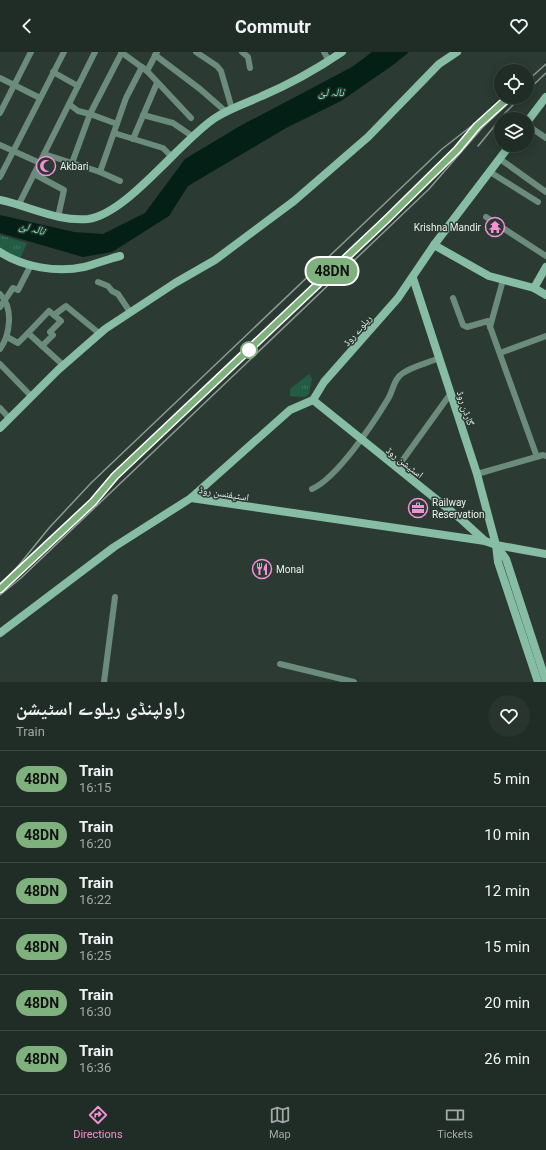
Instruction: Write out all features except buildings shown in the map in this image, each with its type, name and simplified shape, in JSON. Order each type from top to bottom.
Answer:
[{"type":"street","points":[[0,113],[31,52]]},
{"type":"street","points":[[0,177],[64,52]]},
{"type":"street","points":[[19,204],[96,52]]},
{"type":"street","points":[[72,163],[90,114],[121,52],[145,69],[191,118]]},
{"type":"street","points":[[196,52],[220,69],[228,110]]},
{"type":"street","points":[[242,52],[248,57],[250,68]]},
{"type":"street","points":[[324,52],[329,61]]},
{"type":"street","points":[[0,200],[19,204],[58,217],[90,218],[108,211],[126,199],[192,136],[215,118],[228,110],[292,82],[342,52]]},
{"type":"street","points":[[0,428],[63,365],[100,334],[130,312],[215,260],[294,201],[368,137],[440,64],[458,52]]},
{"type":"street","points":[[100,172],[126,98],[156,54],[228,110]]},
{"type":"street","points":[[53,72],[78,86]]},
{"type":"street","points":[[0,78],[40,98]]},
{"type":"street","points":[[132,139],[157,83]]},
{"type":"street","points":[[534,114],[546,97]]},
{"type":"street","points":[[69,104],[78,111],[117,124]]},
{"type":"street","points":[[143,114],[173,123],[192,136]]},
{"type":"street","points":[[534,129],[546,138]]},
{"type":"street","points":[[114,133],[163,148],[171,156]]},
{"type":"street","points":[[0,145],[40,163]]},
{"type":"street","name":"ریلوے روڈ","points":[[313,400],[324,382],[393,304],[413,278],[434,245],[505,152]]},
{"type":"street","points":[[44,154],[100,172],[120,181]]},
{"type":"street","points":[[500,159],[546,192]]},
{"type":"street","points":[[490,172],[538,202]]},
{"type":"street","points":[[34,174],[64,190],[58,217]]},
{"type":"street","points":[[486,217],[546,256]]},
{"type":"street","points":[[434,245],[489,276],[534,288],[546,295]]},
{"type":"street","points":[[0,252],[26,264],[60,269],[76,268],[120,256]]},
{"type":"street","points":[[0,307],[13,288],[18,290],[31,265]]},
{"type":"street","points":[[534,288],[546,267]]},
{"type":"street","name":"گارڈن روڈ","points":[[413,278],[477,474],[496,545]]},
{"type":"street","points":[[490,327],[503,280]]},
{"type":"street","points":[[98,282],[108,286],[112,291],[118,294],[130,312]]},
{"type":"street","points":[[0,294],[5,301],[9,327],[7,337],[0,349]]},
{"type":"street","points":[[453,298],[463,325],[467,327],[488,321],[537,457]]},
{"type":"street","points":[[54,315],[66,306],[100,334]]},
{"type":"street","points":[[7,337],[18,343],[49,310],[61,321],[50,332],[53,335],[42,346]]},
{"type":"street","points":[[28,333],[63,365]]},
{"type":"street","points":[[500,353],[546,336]]},
{"type":"street","points":[[312,489],[322,485],[330,478],[360,439],[389,398],[392,388],[401,373],[439,358]]},
{"type":"street","points":[[0,364],[31,396]]},
{"type":"street","points":[[397,468],[451,393]]},
{"type":"street","points":[[191,498],[290,410],[313,400]]},
{"type":"street","name":"اسٹیشن روڈ","points":[[313,400],[462,520],[485,541]]},
{"type":"street","points":[[0,408],[9,418]]},
{"type":"street","points":[[477,474],[543,454],[546,456]]},
{"type":"street","name":"اسٹیفنسن روڈ","points":[[0,633],[114,547],[191,498],[485,541]]},
{"type":"street","points":[[485,541],[496,545],[546,554]]},
{"type":"street","points":[[496,545],[506,559],[546,681]]},
{"type":"street","points":[[496,545],[498,562],[538,682]]},
{"type":"street","points":[[104,682],[115,597]]},
{"type":"street","points":[[280,664],[354,682]]},
{"type":"green space","points":[[0,235],[27,243],[20,259],[0,248]]},
{"type":"green space","points":[[309,374],[312,379],[309,394],[305,397],[290,396],[290,389]]},
{"type":"water","name":"نالہ لئ","points":[[372,52],[409,52],[341,101],[286,128],[188,186],[169,216],[112,252],[83,257],[0,233],[0,215],[74,232],[103,234],[145,213],[185,159],[240,126],[352,67]]},
{"type":"railway","points":[[534,75],[546,64]]},
{"type":"railway","points":[[534,84],[546,73]]},
{"type":"railway","points":[[0,585],[19,565],[49,528],[91,483],[442,149],[500,104]]},
{"type":"railway","points":[[0,595],[21,578],[429,189],[483,127],[508,104]]},
{"type":"railway","points":[[478,146],[514,104]]},
{"type":"railway","points":[[96,499],[115,477],[387,219],[457,150]]},
{"type":"train","name":"48DN","points":[[0,589],[50,544],[93,502],[115,476],[387,219],[457,150],[477,126],[501,104]]},
{"type":"place","name":"Akbari","points":[[46,166]]},
{"type":"place","name":"Krishna Mandir","points":[[495,227]]},
{"type":"place","name":"Railway Reservation","points":[[418,508]]},
{"type":"place","name":"Monal","points":[[262,569]]}]
